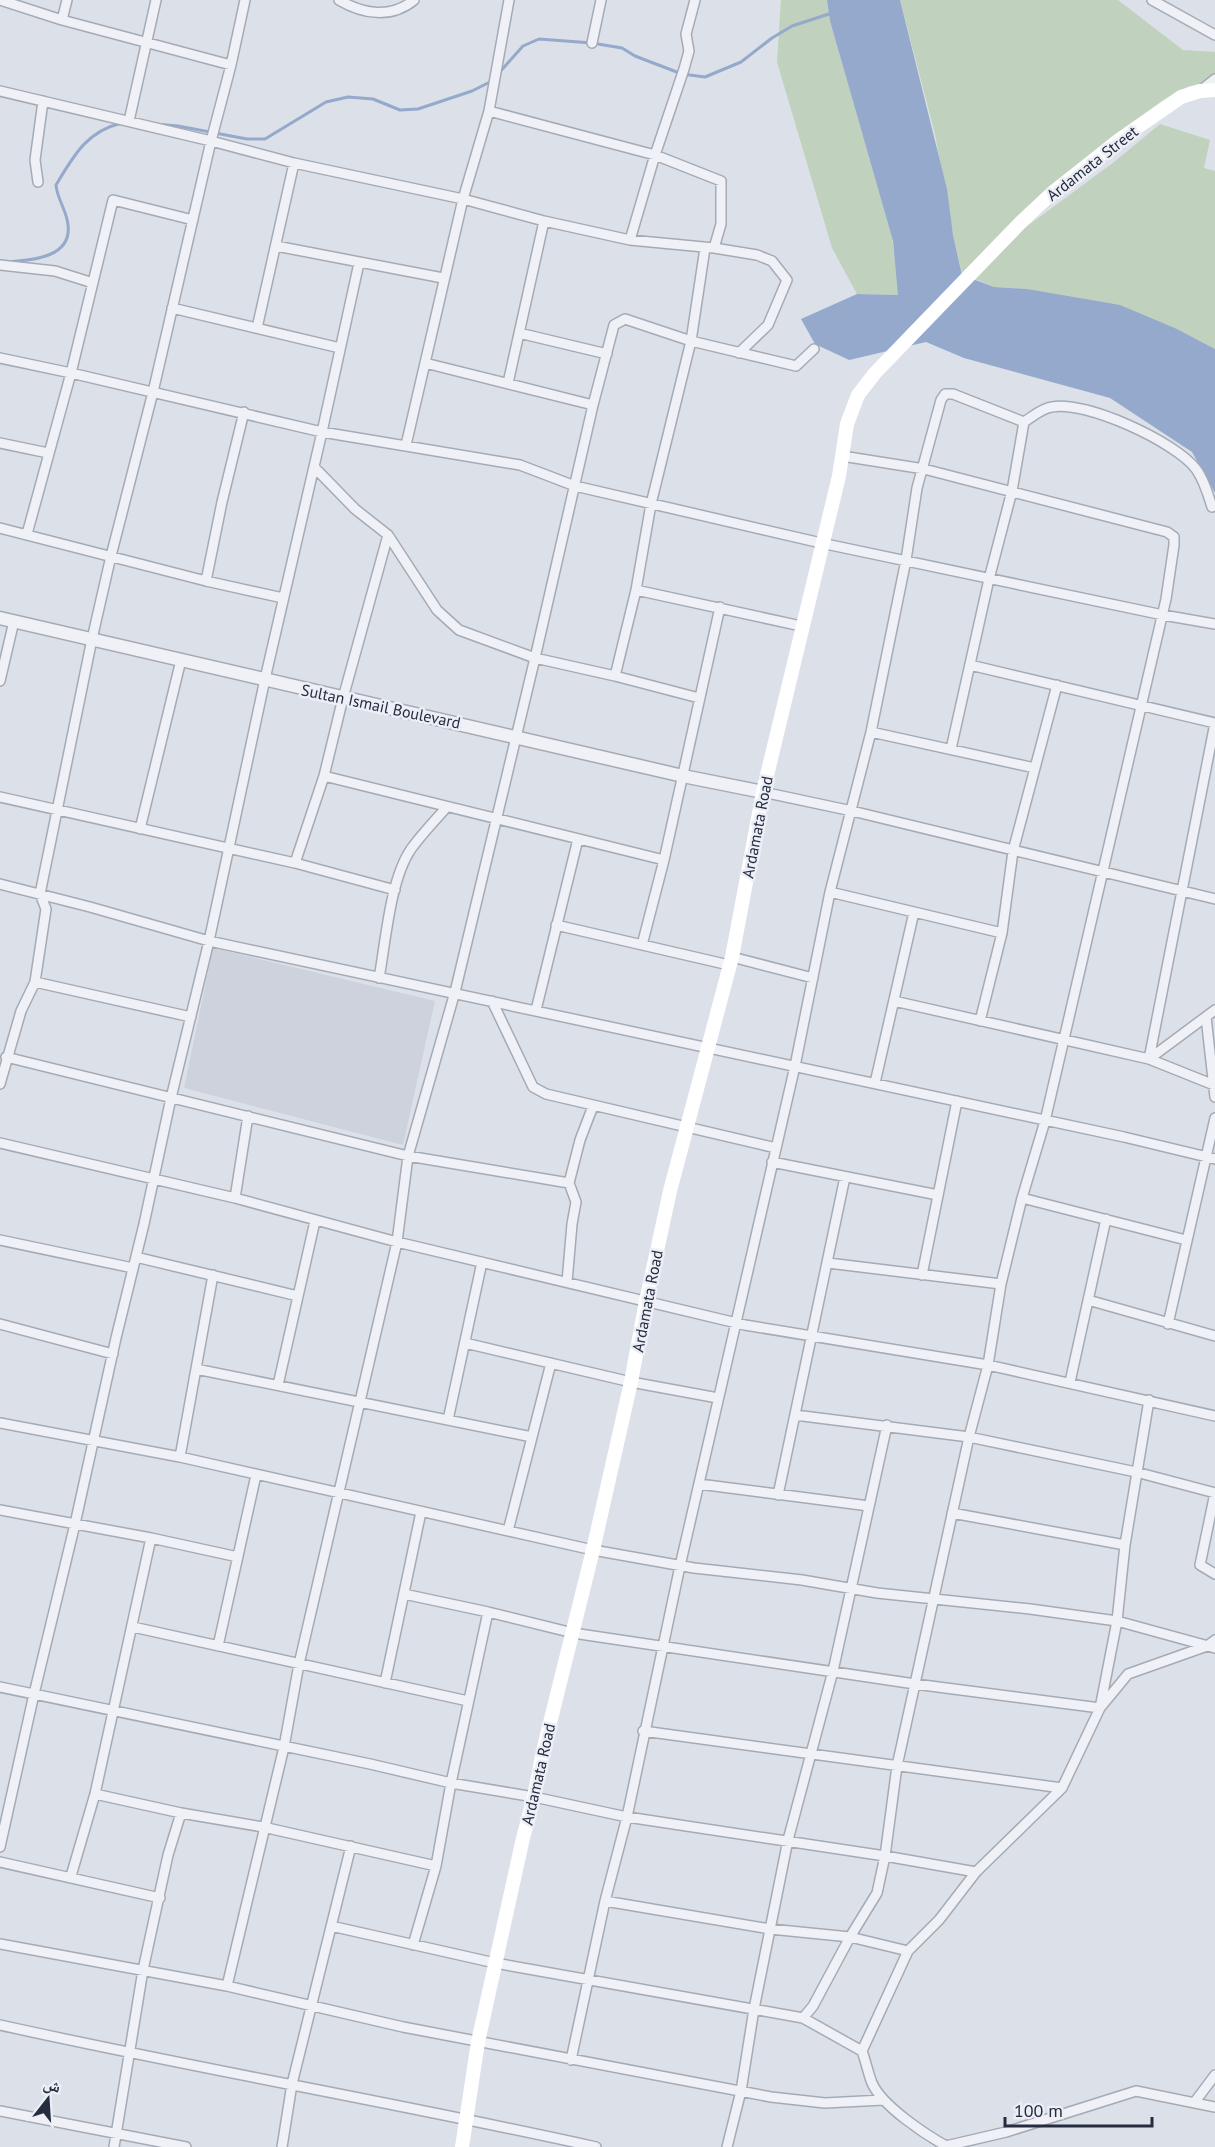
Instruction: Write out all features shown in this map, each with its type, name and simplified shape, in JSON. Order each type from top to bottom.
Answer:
[{"type":"main road","name":"Ardamata Street","points":[[876,373],[1052,193],[1119,140],[1181,98],[1200,91],[1215,90]]},
{"type":"main road","name":"Ardamata Road","points":[[462,2147],[478,2042],[495,1963],[543,1751],[593,1550],[631,1382],[646,1301],[686,1128],[730,961],[763,792],[821,543],[837,486],[847,423],[858,395],[876,373]]},
{"type":"street","points":[[0,0],[62,20],[231,65]]},
{"type":"street","points":[[62,20],[67,0]]},
{"type":"street","points":[[129,122],[156,0]]},
{"type":"street","points":[[0,1084],[21,1011],[35,982],[46,909],[40,894],[92,639],[153,392],[245,0]]},
{"type":"street","points":[[339,0],[352,7],[377,14],[406,7],[414,0]]},
{"type":"street","points":[[406,445],[443,278],[489,111],[509,0]]},
{"type":"street","points":[[592,43],[601,0]]},
{"type":"street","points":[[630,240],[689,51],[686,34],[695,0]]},
{"type":"street","points":[[1152,0],[1215,35]]},
{"type":"street","points":[[1200,91],[1215,79]]},
{"type":"street","points":[[0,91],[294,163],[463,199],[630,240],[757,255],[771,261],[787,280],[768,325],[740,353]]},
{"type":"street","points":[[38,182],[35,160],[43,101]]},
{"type":"street","points":[[489,111],[655,155],[721,181],[721,224],[710,248],[691,341],[651,504],[636,590],[615,676]]},
{"type":"street","points":[[257,328],[294,163]]},
{"type":"street","points":[[27,534],[71,373],[113,200],[193,220]]},
{"type":"street","points":[[508,383],[544,220]]},
{"type":"street","points":[[276,246],[443,278]]},
{"type":"street","points":[[0,1847],[209,941],[265,679],[359,263]]},
{"type":"street","points":[[0,265],[55,271],[93,283]]},
{"type":"street","points":[[172,308],[340,348]]},
{"type":"street","points":[[227,1986],[263,1827],[284,1747],[299,1664],[397,1242],[408,1156],[455,992],[593,405],[614,325],[625,319],[691,341],[796,366],[814,349]]},
{"type":"street","points":[[519,333],[606,354]]},
{"type":"street","points":[[0,358],[223,410],[244,412],[322,432],[520,465],[575,486],[821,543],[1162,615],[1215,624]]},
{"type":"street","points":[[425,363],[593,405]]},
{"type":"street","points":[[571,2060],[605,1901],[627,1817],[680,1566],[795,1066],[830,892],[871,732],[906,560],[916,494],[941,400],[945,394],[953,394],[1024,422]]},
{"type":"street","points":[[951,749],[989,579],[1012,491],[1024,422],[1049,407],[1065,406],[1085,409],[1120,422],[1180,454],[1196,468],[1212,507]]},
{"type":"street","points":[[206,581],[244,412]]},
{"type":"street","points":[[0,443],[48,453]]},
{"type":"street","points":[[803,2018],[813,2006],[850,1937],[877,1893],[885,1856],[897,1766],[969,1437],[988,1365],[1001,1284],[1064,1039],[1162,615],[1174,545],[1174,537],[1167,532],[924,469],[842,456]]},
{"type":"street","points":[[314,467],[355,509],[388,535],[437,610],[459,630],[535,658],[699,698]]},
{"type":"street","points":[[0,528],[206,581],[283,598]]},
{"type":"street","points":[[295,863],[324,776],[388,535]]},
{"type":"street","points":[[636,590],[801,627]]},
{"type":"street","points":[[642,945],[664,860],[720,607]]},
{"type":"street","name":"Sultan Ismail Boulevard","points":[[0,618],[683,776],[763,792]]},
{"type":"street","points":[[0,681],[14,621]]},
{"type":"street","points":[[140,829],[181,660]]},
{"type":"street","points":[[970,665],[1215,723],[1149,1059]]},
{"type":"street","points":[[980,1021],[1002,933],[1013,851],[1057,685]]},
{"type":"street","points":[[871,732],[1035,768]]},
{"type":"street","points":[[324,776],[664,860]]},
{"type":"street","points":[[763,792],[852,811],[1215,899]]},
{"type":"street","points":[[0,797],[295,863],[395,890]]},
{"type":"street","points":[[379,978],[395,890],[403,865],[411,849],[447,807]]},
{"type":"street","points":[[536,1010],[578,839]]},
{"type":"street","points":[[0,884],[209,941],[876,1083],[1210,1158]]},
{"type":"street","points":[[830,892],[1002,933]]},
{"type":"street","points":[[876,1083],[914,912]]},
{"type":"street","points":[[556,925],[642,945],[813,978]]},
{"type":"street","points":[[35,982],[191,1017]]},
{"type":"street","points":[[894,1000],[1149,1059],[1214,1085]]},
{"type":"street","points":[[492,1001],[533,1087],[546,1094],[776,1148]]},
{"type":"street","points":[[1149,1059],[1215,1010]]},
{"type":"street","points":[[1206,1017],[1215,1097]]},
{"type":"street","points":[[6,1057],[408,1156],[568,1183]]},
{"type":"street","points":[[922,1275],[957,1101]]},
{"type":"street","points":[[567,1282],[576,1202],[568,1183],[580,1140],[593,1106]]},
{"type":"street","points":[[235,1198],[248,1116]]},
{"type":"street","points":[[1168,1324],[1186,1240],[1210,1158],[1215,1118]]},
{"type":"street","points":[[0,1143],[235,1198],[397,1242],[735,1322],[812,1337],[988,1365],[1215,1416]]},
{"type":"street","points":[[772,1162],[938,1195]]},
{"type":"street","points":[[778,1495],[845,1177]]},
{"type":"street","points":[[1022,1198],[1186,1240]]},
{"type":"street","points":[[1070,1382],[1106,1219]]},
{"type":"street","points":[[278,1385],[315,1221]]},
{"type":"street","points":[[0,1240],[133,1268]]},
{"type":"street","points":[[136,1257],[298,1296]]},
{"type":"street","points":[[448,1420],[482,1262]]},
{"type":"street","points":[[828,1263],[1001,1284]]},
{"type":"street","points":[[180,1457],[213,1275]]},
{"type":"street","points":[[1088,1300],[1215,1336]]},
{"type":"street","points":[[0,1324],[113,1354]]},
{"type":"street","points":[[465,1343],[631,1382],[718,1398]]},
{"type":"street","points":[[508,1531],[551,1363]]},
{"type":"street","points":[[196,1369],[532,1437]]},
{"type":"street","points":[[1100,1708],[1117,1621],[1125,1545],[1149,1400]]},
{"type":"street","points":[[795,1415],[969,1437],[1136,1472],[1215,1493],[1200,1565],[1215,1574]]},
{"type":"street","points":[[0,1423],[180,1457],[256,1476],[593,1550],[680,1566],[1117,1621],[1212,1645]]},
{"type":"street","points":[[727,2147],[741,2091],[754,2009],[788,1840],[833,1671],[887,1425]]},
{"type":"street","points":[[218,1646],[256,1476]]},
{"type":"street","points":[[699,1484],[869,1506]]},
{"type":"street","points":[[0,1510],[238,1557]]},
{"type":"street","points":[[386,1683],[421,1512]]},
{"type":"street","points":[[952,1513],[1125,1545]]},
{"type":"street","points":[[71,1876],[95,1794],[151,1538]]},
{"type":"street","points":[[404,1594],[573,1633],[915,1684],[1100,1708]]},
{"type":"street","points":[[413,1945],[436,1866],[468,1701],[489,1612]]},
{"type":"street","points":[[133,1627],[468,1701]]},
{"type":"street","points":[[1212,1645],[1128,1674],[1100,1708],[1062,1788],[976,1872],[939,1920],[908,1951],[862,2051],[873,2085],[883,2100],[927,2134],[947,2146],[1006,2132],[1136,2091],[1215,2107]]},
{"type":"street","points":[[0,1687],[451,1783],[534,1797],[627,1817],[788,1840],[976,1872]]},
{"type":"street","points":[[644,1731],[1062,1788]]},
{"type":"street","points":[[95,1794],[181,1813],[263,1827],[436,1866]]},
{"type":"street","points":[[114,2147],[143,1970],[168,1855],[181,1813]]},
{"type":"street","points":[[282,2147],[292,2084],[351,1846]]},
{"type":"street","points":[[0,1862],[71,1876],[160,1898]]},
{"type":"street","points":[[605,1901],[770,1929],[850,1937],[908,1951]]},
{"type":"street","points":[[331,1926],[495,1963],[803,2018],[862,2051]]},
{"type":"street","points":[[0,1944],[227,1986],[312,2007],[478,2042],[799,2102],[883,2100]]},
{"type":"street","points":[[0,2025],[129,2054],[292,2084],[596,2147]]},
{"type":"street","points":[[1194,2103],[1215,2075]]},
{"type":"street","points":[[0,2111],[186,2147]]},
{"type":"shaded area","points":[[213,948],[435,1001],[403,1145],[184,1088]]},
{"type":"green space","points":[[781,0],[827,0],[830,21],[892,237],[899,295],[857,294],[832,248],[777,62]]},
{"type":"green space","points":[[900,0],[1118,0],[1183,50],[1215,52],[1215,82],[1189,86],[1163,100],[1103,144],[1034,202],[962,273],[935,134]]},
{"type":"green space","points":[[1160,124],[1210,140],[1204,168],[1215,171],[1215,349],[1177,329],[1027,289],[994,287],[975,279],[1022,230],[1114,162]]},
{"type":"water","points":[[827,0],[900,0],[947,189],[953,235],[962,275],[994,287],[1027,289],[1120,305],[1177,329],[1215,349],[1215,493],[1192,452],[1110,398],[964,358],[926,342],[849,360],[815,344],[801,319],[857,294],[898,295],[893,241],[830,21]]},
{"type":"waterway","points":[[498,74],[523,46],[539,39],[622,48],[635,56],[682,74],[705,77],[741,62],[792,26],[832,13]]},
{"type":"waterway","points":[[156,124],[247,139],[265,139],[326,102],[348,97],[373,99],[400,110],[418,109],[472,91],[492,81]]},
{"type":"waterway","points":[[8,262],[48,255],[57,251],[64,244],[68,236],[68,225],[56,185],[76,154],[90,138],[122,123]]}]
